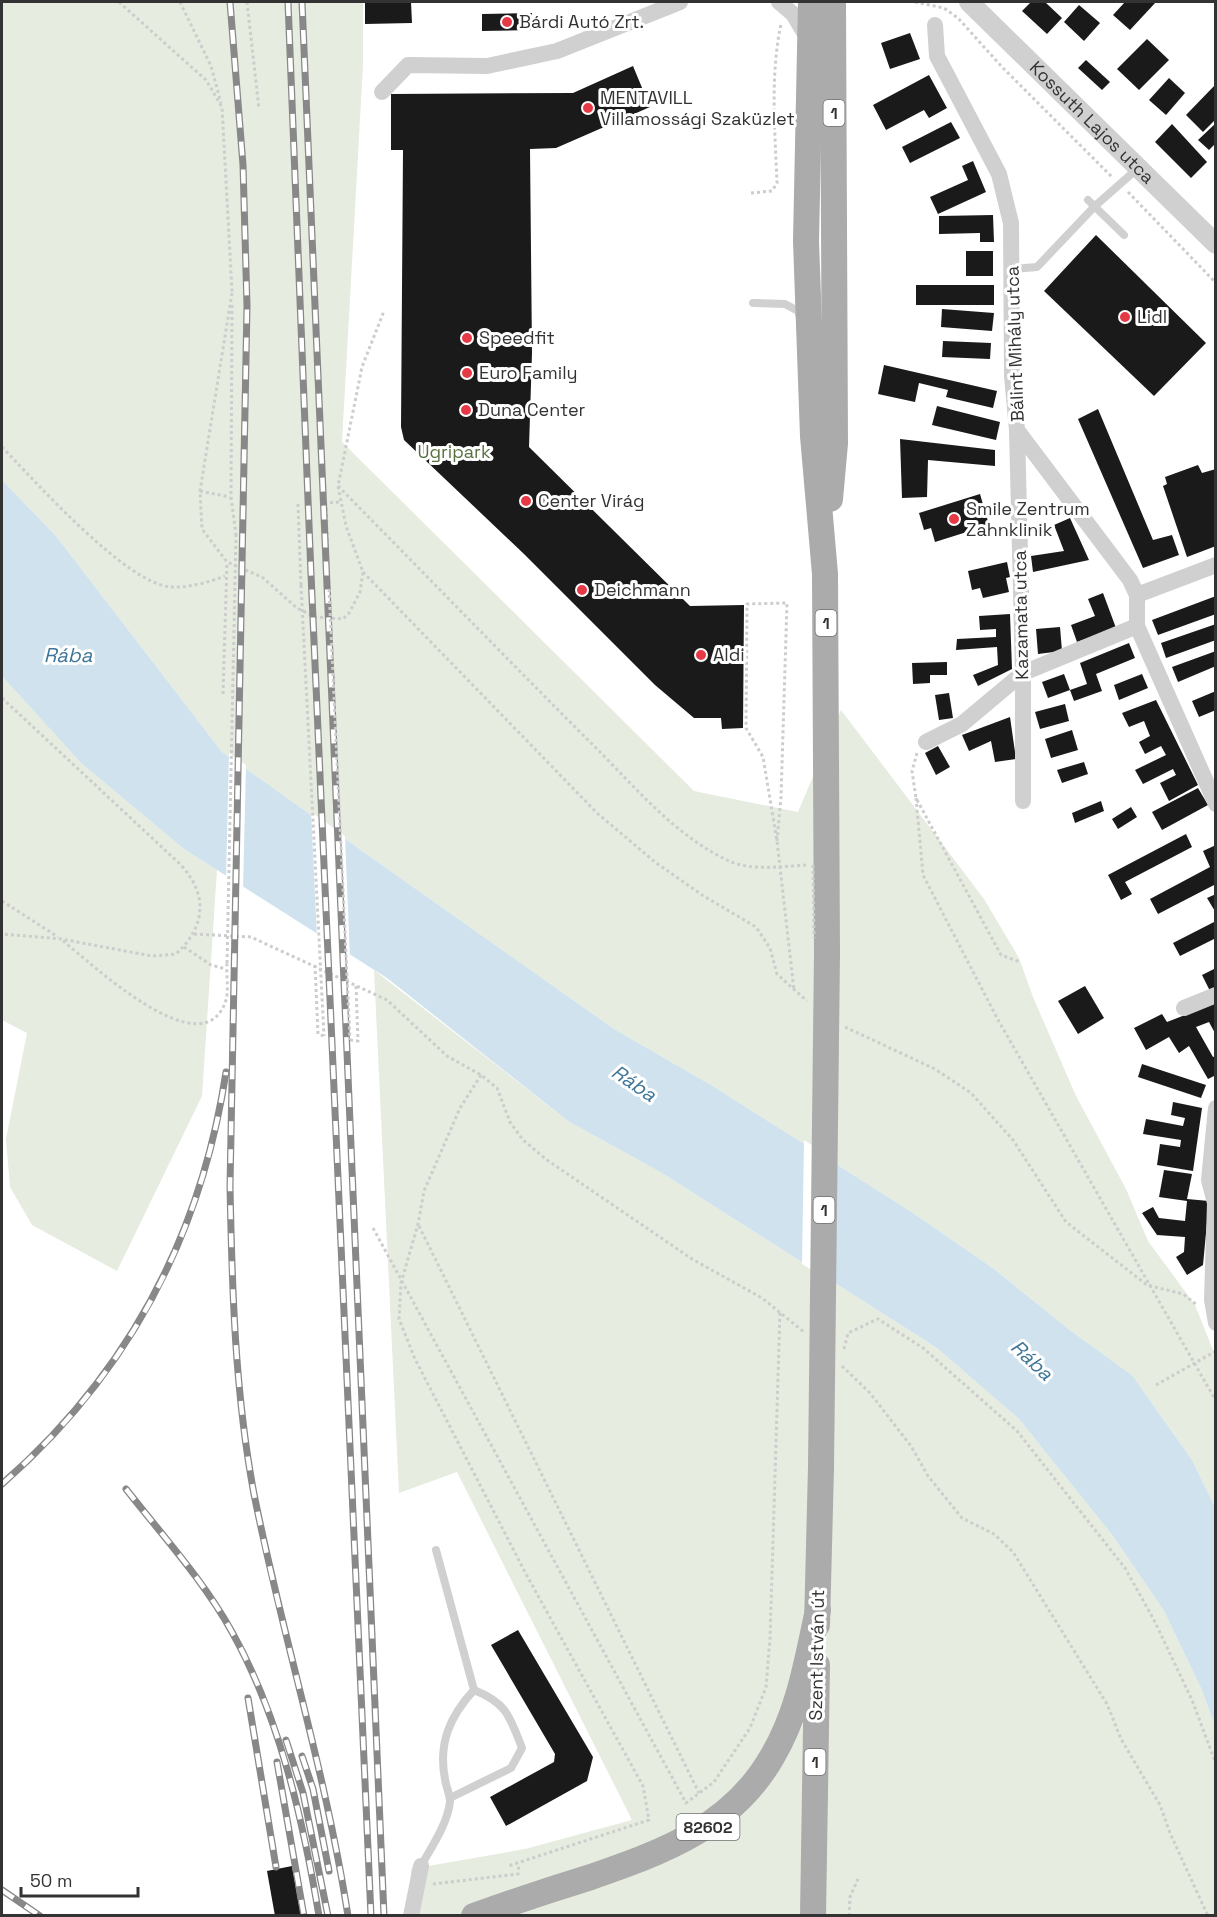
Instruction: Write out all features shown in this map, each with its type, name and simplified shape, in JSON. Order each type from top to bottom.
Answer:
[{"type":"main road","name":"1","points":[[811,2],[808,39],[806,241],[808,348],[825,574]]},
{"type":"main road","name":"1","points":[[825,574],[835,443],[833,2]]},
{"type":"main road","name":"Szent István út","points":[[814,1915],[827,953],[825,574]]},
{"type":"main road","name":"82602","points":[[474,1916],[649,1857],[696,1835],[731,1809],[762,1775],[784,1734],[801,1689],[818,1610]]},
{"type":"street","points":[[382,92],[408,65],[487,66],[556,51],[680,2]]},
{"type":"street","points":[[779,2],[793,14],[808,39]]},
{"type":"street","name":"Kossuth Lajos utca","points":[[969,2],[1215,244]]},
{"type":"street","name":"Bálint Mihály utca","points":[[935,25],[937,56],[999,174],[1011,222],[1012,376],[1017,430],[1130,580],[1137,595]]},
{"type":"street","name":"Kazamata utca","points":[[1017,430],[1023,673],[1023,801]]},
{"type":"street","points":[[1215,565],[1137,595],[1137,626],[1215,804]]},
{"type":"street","points":[[926,742],[962,724],[1023,673],[1137,626]]},
{"type":"street","points":[[1184,1008],[1215,995]]},
{"type":"street","points":[[1215,1108],[1209,1180],[1215,1203],[1212,1300],[1215,1323]]},
{"type":"street","points":[[411,1916],[422,1866]]},
{"type":"lane","points":[[1013,269],[1037,267],[1091,203],[1120,184],[1137,169]]},
{"type":"lane","points":[[1091,203],[1124,235]]},
{"type":"lane","points":[[753,303],[785,304],[798,311],[808,348]]},
{"type":"lane","points":[[436,1550],[474,1690],[501,1703],[511,1719],[522,1748],[511,1768],[450,1798]]},
{"type":"lane","points":[[422,1866],[448,1814],[450,1798],[444,1778],[444,1742],[458,1708],[474,1690]]},
{"type":"path","points":[[119,2],[206,80],[222,107]]},
{"type":"path","points":[[2,901],[61,939],[159,1014],[173,1021],[190,1024],[210,1021],[219,1013],[226,1000],[236,535],[231,497],[232,293],[222,107],[211,66],[180,2]]},
{"type":"path","points":[[246,2],[259,109]]},
{"type":"path","points":[[915,2],[944,8],[958,18],[1002,68],[1120,184],[1215,283]]},
{"type":"path","points":[[751,193],[772,191],[777,183],[774,114],[776,48],[782,21]]},
{"type":"path","points":[[232,293],[200,491],[202,529],[227,561],[262,577],[297,608],[315,617],[343,619],[349,614],[360,592],[363,572]]},
{"type":"path","points":[[384,311],[362,367],[338,486],[340,502],[363,572],[597,813],[693,889],[756,927],[770,948],[777,974],[794,992],[777,841],[764,757],[746,728],[747,604],[787,603],[784,635],[781,797],[777,841]]},
{"type":"path","points":[[2,447],[84,533],[147,578],[170,587],[206,583],[225,576]]},
{"type":"path","points":[[338,486],[586,738],[697,843],[730,861],[750,866],[813,865]]},
{"type":"path","points":[[200,491],[231,497]]},
{"type":"path","points":[[340,502],[326,503],[350,1040],[357,1041],[356,985]]},
{"type":"path","points":[[298,504],[324,1036],[318,1034],[315,965]]},
{"type":"path","points":[[223,693],[227,561]]},
{"type":"path","points":[[2,698],[191,876],[198,886],[201,907],[194,934],[176,954],[152,956],[114,951],[61,939],[2,934]]},
{"type":"path","points":[[926,742],[915,755],[912,771],[923,875],[997,1018],[1215,1401]]},
{"type":"path","points":[[916,798],[1001,955],[1020,962]]},
{"type":"path","points":[[194,934],[251,937],[387,1000],[447,1056],[481,1075],[497,1088],[510,1122],[523,1140],[547,1160],[692,1259],[762,1298],[805,1333]]},
{"type":"path","points":[[184,947],[211,965],[226,969]]},
{"type":"path","points":[[854,1033],[882,1043],[935,1069],[971,1093],[1012,1140],[1066,1222],[1147,1285],[1183,1294],[1215,1323]]},
{"type":"path","points":[[481,1075],[460,1108],[424,1191],[418,1224],[401,1282],[399,1319],[415,1359],[526,1574],[643,1786],[649,1820],[508,1866]]},
{"type":"path","points":[[418,1224],[699,1793]]},
{"type":"path","points":[[373,1228],[686,1803],[714,1782],[750,1728],[766,1687],[770,1639],[780,1312]]},
{"type":"path","points":[[842,1353],[848,1333],[878,1319],[923,1347],[1017,1431],[1125,1568],[1154,1620],[1187,1690],[1215,1764]]},
{"type":"path","points":[[1155,1385],[1215,1351]]},
{"type":"path","points":[[843,1361],[845,1369]]},
{"type":"path","points":[[837,1362],[870,1393],[911,1446],[928,1476],[962,1518],[994,1534],[1013,1552],[1104,1697],[1121,1739],[1160,1805],[1170,1833],[1208,1916]]},
{"type":"path","points":[[419,1885],[518,1874],[519,1864]]},
{"type":"path","points":[[849,1916],[850,1897],[858,1879]]},
{"type":"shaded area","points":[[2,2],[363,2],[363,65],[342,442],[694,791],[798,812],[841,710],[984,899],[1019,958],[1033,997],[1076,1096],[1126,1189],[1148,1241],[1195,1305],[1215,1355],[1215,1507],[1192,1460],[1132,1375],[1071,1331],[994,1269],[910,1211],[711,1085],[614,1029],[222,752],[56,536],[2,480]]},
{"type":"shaded area","points":[[2,676],[81,763],[184,849],[217,870],[202,1096],[117,1271],[32,1225],[10,1187],[6,1139],[27,1033],[2,1020]]},
{"type":"shaded area","points":[[374,970],[568,1121],[662,1173],[937,1348],[1019,1419],[1113,1536],[1164,1611],[1201,1688],[1215,1726],[1215,1915],[412,1915],[411,1869],[525,1849],[632,1820],[457,1472],[399,1493]]},
{"type":"water","name":"Rába","points":[[2,480],[56,536],[222,752],[614,1029],[711,1085],[910,1211],[994,1269],[1071,1331],[1132,1375],[1192,1460],[1215,1507],[1215,1726],[1201,1688],[1164,1611],[1113,1536],[1019,1419],[937,1348],[662,1173],[568,1121],[387,978],[184,849],[81,763],[2,676]]},
{"type":"pier","points":[[229,753],[246,765],[243,890],[226,879]]},
{"type":"pier","points":[[311,812],[345,836],[350,958],[317,937]]},
{"type":"pier","points":[[804,1140],[837,1161],[835,1285],[802,1264]]},
{"type":"building","points":[[365,2],[411,2],[412,23],[365,24]]},
{"type":"building","points":[[1031,2],[1045,2],[1062,18],[1047,34],[1022,11]]},
{"type":"building","points":[[1125,2],[1156,2],[1130,30],[1113,15]]},
{"type":"building","points":[[1079,5],[1100,23],[1084,41],[1064,22]]},
{"type":"building","name":"Bárdi Autó Zrt.","points":[[532,13],[532,30],[482,31],[482,14]]},
{"type":"building","points":[[910,33],[920,59],[890,69],[881,43]]},
{"type":"building","points":[[1147,39],[1169,60],[1139,90],[1117,69]]},
{"type":"building","points":[[1086,60],[1110,82],[1102,90],[1078,68]]},
{"type":"building","name":"Duna Center","points":[[633,66],[650,107],[556,148],[530,149],[532,353],[529,447],[690,606],[744,605],[743,728],[722,729],[721,718],[694,718],[655,685],[524,554],[404,440],[401,427],[403,150],[391,150],[391,94],[573,93]]},
{"type":"building","points":[[929,75],[947,108],[929,118],[924,110],[886,130],[873,105]]},
{"type":"building","points":[[1169,78],[1185,93],[1166,115],[1149,100]]},
{"type":"building","points":[[1216,84],[1216,119],[1203,132],[1186,115]]},
{"type":"building","points":[[951,122],[960,138],[910,163],[902,147]]},
{"type":"building","points":[[1216,123],[1216,143],[1209,150],[1198,140]]},
{"type":"building","points":[[1172,124],[1207,162],[1191,178],[1155,142]]},
{"type":"building","points":[[973,161],[986,192],[938,214],[930,197],[968,180],[962,166]]},
{"type":"building","points":[[993,215],[994,242],[980,242],[980,233],[939,234],[939,216]]},
{"type":"building","name":"Lidl","points":[[1096,235],[1206,343],[1154,396],[1044,291]]},
{"type":"building","points":[[966,251],[993,251],[993,276],[966,276]]},
{"type":"building","points":[[916,285],[994,285],[994,305],[916,305]]},
{"type":"building","points":[[942,309],[994,313],[992,331],[941,327]]},
{"type":"building","points":[[943,341],[991,343],[990,359],[942,357]]},
{"type":"building","points":[[884,365],[997,391],[993,408],[946,397],[948,390],[919,383],[915,402],[878,394]]},
{"type":"building","points":[[937,406],[1000,422],[996,440],[932,425]]},
{"type":"building","points":[[1098,409],[1153,540],[1172,535],[1179,555],[1143,568],[1078,419]]},
{"type":"building","points":[[900,439],[995,450],[995,466],[928,460],[927,497],[902,498]]},
{"type":"building","points":[[1198,465],[1202,473],[1216,469],[1216,546],[1187,557],[1163,486],[1167,484],[1165,477]]},
{"type":"building","name":"Smile Zentrum Zahnklinik","points":[[980,494],[989,525],[935,542],[931,528],[924,530],[919,513]]},
{"type":"building","points":[[1070,518],[1089,560],[1033,572],[1031,556],[1064,551],[1054,525]]},
{"type":"building","points":[[1007,562],[1010,577],[1006,578],[1009,592],[983,598],[980,588],[972,590],[968,571]]},
{"type":"building","points":[[1103,593],[1116,628],[1077,642],[1071,625],[1095,616],[1088,599]]},
{"type":"building","points":[[1216,596],[1216,614],[1158,635],[1152,620]]},
{"type":"building","points":[[1010,614],[1012,669],[978,686],[973,675],[998,665],[997,647],[956,650],[957,639],[996,637],[996,629],[980,630],[979,616]]},
{"type":"building","points":[[1216,624],[1216,640],[1166,658],[1161,643]]},
{"type":"building","points":[[1060,627],[1062,651],[1038,654],[1036,629]]},
{"type":"building","points":[[1129,643],[1135,658],[1096,674],[1102,691],[1074,701],[1070,690],[1087,684],[1080,663]]},
{"type":"building","points":[[1216,651],[1216,666],[1178,682],[1172,667]]},
{"type":"building","points":[[947,662],[947,675],[930,675],[930,683],[913,684],[912,663]]},
{"type":"building","points":[[1064,674],[1070,690],[1048,698],[1042,682]]},
{"type":"building","points":[[1142,674],[1148,688],[1119,700],[1114,685]]},
{"type":"building","points":[[1216,691],[1216,710],[1199,717],[1192,701]]},
{"type":"building","points":[[949,693],[953,718],[939,720],[935,695]]},
{"type":"building","points":[[1156,700],[1198,785],[1169,801],[1160,783],[1176,775],[1173,769],[1143,784],[1135,770],[1166,755],[1161,746],[1145,754],[1139,742],[1150,736],[1144,721],[1129,727],[1122,713]]},
{"type":"building","points":[[1065,704],[1069,721],[1040,729],[1035,712]]},
{"type":"building","points":[[1010,717],[1016,759],[995,762],[991,741],[969,751],[962,735]]},
{"type":"building","points":[[1072,730],[1078,750],[1051,758],[1045,739]]},
{"type":"building","points":[[938,746],[950,767],[936,775],[925,753]]},
{"type":"building","points":[[1084,762],[1088,774],[1062,783],[1057,770]]},
{"type":"building","points":[[1198,788],[1208,805],[1162,830],[1152,812]]},
{"type":"building","points":[[1101,801],[1104,811],[1075,823],[1072,813]]},
{"type":"building","points":[[1131,807],[1137,817],[1118,829],[1112,819]]},
{"type":"building","points":[[1186,834],[1192,847],[1125,882],[1132,894],[1121,900],[1108,875]]},
{"type":"building","points":[[1216,845],[1216,884],[1158,914],[1150,899],[1210,867],[1203,851]]},
{"type":"building","points":[[1216,894],[1216,913],[1207,898]]},
{"type":"building","points":[[1216,921],[1216,938],[1180,956],[1173,943]]},
{"type":"building","points":[[1216,968],[1216,989],[1210,991],[1202,975]]},
{"type":"building","points":[[1085,986],[1104,1018],[1078,1034],[1058,1001]]},
{"type":"building","points":[[1216,1003],[1216,1035],[1209,1022],[1196,1027],[1213,1057],[1216,1056],[1216,1075],[1208,1079],[1189,1046],[1179,1053],[1169,1037],[1146,1050],[1134,1028],[1162,1014],[1167,1022]]},
{"type":"building","points":[[1142,1064],[1206,1085],[1201,1098],[1138,1077]]},
{"type":"building","points":[[1173,1102],[1202,1108],[1193,1171],[1157,1165],[1160,1144],[1180,1147],[1181,1140],[1143,1134],[1146,1119],[1183,1126],[1185,1118],[1171,1115]]},
{"type":"building","points":[[1164,1170],[1192,1174],[1187,1199],[1209,1201],[1203,1265],[1187,1275],[1176,1257],[1184,1252],[1185,1237],[1157,1235],[1142,1213],[1153,1207],[1159,1218],[1185,1221],[1187,1201],[1159,1197]]},
{"type":"building","points":[[518,1630],[593,1757],[587,1781],[506,1826],[490,1797],[554,1762],[555,1754],[491,1645]]},
{"type":"building","points":[[292,1866],[301,1916],[275,1916],[267,1871]]},
{"type":"railway","points":[[230,2],[243,165],[247,306],[230,1186],[236,1341],[243,1418],[254,1494],[328,1810],[348,1916]]},
{"type":"railway","points":[[288,2],[311,574],[371,1916]]},
{"type":"railway","points":[[302,2],[384,1916]]},
{"type":"railway","points":[[2,1484],[47,1441],[87,1396],[122,1349],[152,1299],[177,1246],[198,1191],[214,1133],[226,1072]]},
{"type":"railway","points":[[126,1489],[209,1595],[249,1665],[264,1699],[288,1770],[319,1916]]},
{"type":"railway","points":[[248,1698],[276,1867]]},
{"type":"railway","points":[[286,1740],[303,1793],[328,1916]]},
{"type":"railway","points":[[302,1756],[313,1789],[329,1871]]},
{"type":"railway","points":[[277,1762],[304,1916]]},
{"type":"railway","points":[[2,1890],[40,1916]]},
{"type":"place","name":"Bárdi Autó Zrt.","points":[[507,22]]},
{"type":"place","name":"MENTAVILL Villamossági Szaküzlet","points":[[588,108]]},
{"type":"place","name":"Lidl","points":[[1125,317]]},
{"type":"place","name":"Speedfit","points":[[467,338]]},
{"type":"place","name":"Euro Family","points":[[467,373]]},
{"type":"place","name":"Duna Center","points":[[466,410]]},
{"type":"place","name":"Center Virág","points":[[526,501]]},
{"type":"place","name":"Smile Zentrum Zahnklinik","points":[[954,519]]},
{"type":"place","name":"Deichmann","points":[[582,590]]},
{"type":"place","name":"Aldi","points":[[701,655]]},
{"type":"park label","name":"Ugripark","points":[[454,452]]}]
